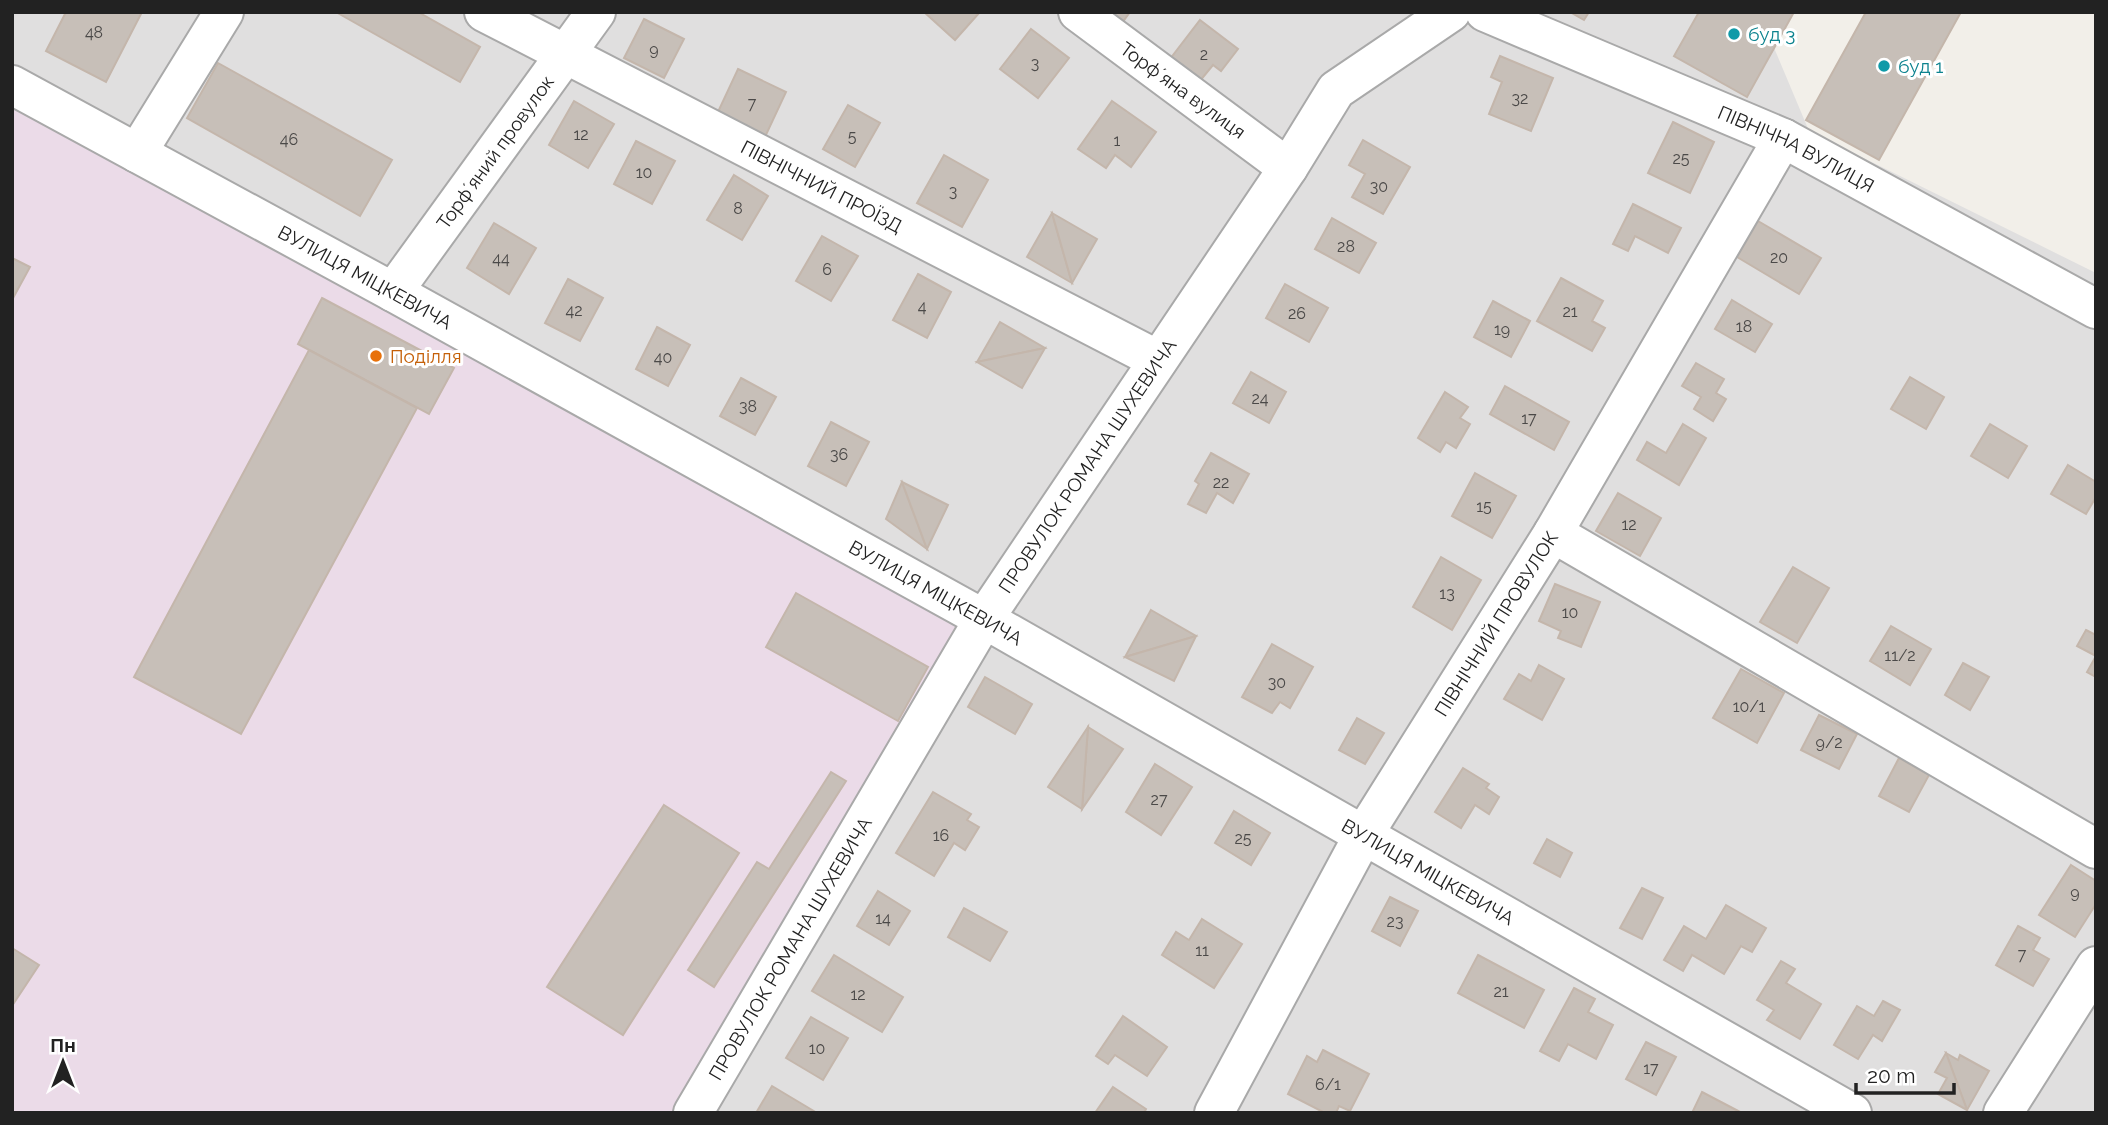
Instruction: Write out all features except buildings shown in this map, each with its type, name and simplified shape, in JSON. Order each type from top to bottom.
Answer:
[{"type":"street","points":[[137,153],[224,12]]},
{"type":"street","name":"ПІВНІЧНИЙ ПРОЇЗД","points":[[484,12],[1158,360]]},
{"type":"street","name":"Торфʼяний провулок","points":[[393,292],[596,12]]},
{"type":"street","name":"Торфʼяна вулиця","points":[[1078,12],[1288,168]]},
{"type":"street","name":"ПРОВУЛОК РОМАНА ШУХЕВИЧА","points":[[692,1113],[984,619],[1288,168],[1336,90],[1451,12]]},
{"type":"street","name":"ПІВНІЧНА ВУЛИЦЯ","points":[[1485,12],[1783,138],[2096,309]]},
{"type":"street","name":"ВУЛИЦЯ МІЦКЕВИЧА","points":[[12,85],[984,619],[1852,1113]]},
{"type":"street","name":"ПІВНІЧНИЙ ПРОВУЛОК","points":[[1213,1113],[1364,834],[1553,533],[1783,138]]},
{"type":"street","points":[[1553,533],[2096,849]]},
{"type":"street","points":[[2003,1113],[2085,1006],[2096,966]]},
{"type":"shaded area","points":[[12,12],[1759,12],[1809,131],[2096,273],[2096,1113],[689,1113],[12,88]]},
{"type":"shaded area","points":[[12,88],[981,623],[689,1113],[12,1113]]},
{"type":"place","name":"буд 3","points":[[1734,34]]},
{"type":"place","name":"буд 1","points":[[1884,66]]},
{"type":"place","name":"Поділля","points":[[376,356]]}]
